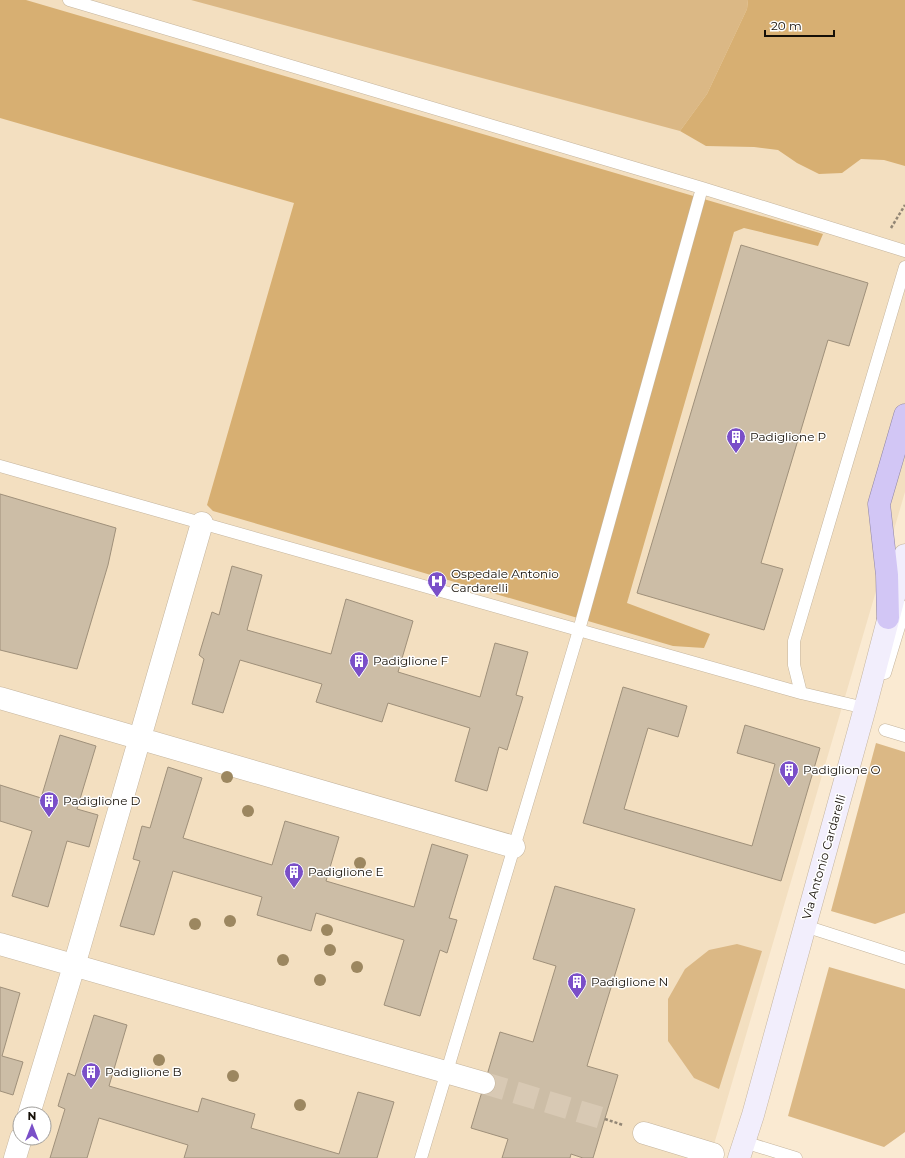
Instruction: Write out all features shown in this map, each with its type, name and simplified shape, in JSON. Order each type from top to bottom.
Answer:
[{"type":"highway","points":[[897,612],[887,575],[879,504],[905,415]]},
{"type":"main road","name":"Via Antonio Cardarelli","points":[[741,1150],[753,1115],[865,708],[897,612],[905,555]]},
{"type":"street","points":[[31,1106],[74,966],[202,523]]},
{"type":"street","points":[[0,698],[514,847]]},
{"type":"street","points":[[0,944],[484,1083]]},
{"type":"street","points":[[644,1132],[713,1154]]},
{"type":"street","points":[[15,1158],[19,1146]]},
{"type":"lane","points":[[68,0],[702,188],[881,242],[905,251]]},
{"type":"lane","points":[[421,1158],[579,630],[702,188]]},
{"type":"lane","points":[[801,693],[794,665],[794,641],[905,267]]},
{"type":"lane","points":[[0,466],[801,693],[865,708]]},
{"type":"lane","points":[[796,1158],[741,1150],[762,1111],[811,928],[873,711],[897,612]]},
{"type":"lane","points":[[885,730],[905,736]]},
{"type":"lane","points":[[811,928],[905,958]]},
{"type":"path","points":[[881,242],[905,205]]},
{"type":"shaded area","name":"Ospedale Antonio Cardarelli","points":[[0,0],[905,0],[905,492],[710,1158],[0,1158]]},
{"type":"shaded area","points":[[0,0],[26,0],[823,234],[818,246],[744,228],[734,232],[627,603],[710,634],[704,648],[673,646],[213,511],[207,505],[294,203],[0,118]]},
{"type":"shaded area","points":[[191,0],[748,0],[747,9],[707,94],[680,131]]},
{"type":"shaded area","points":[[748,0],[905,0],[905,166],[884,160],[861,159],[842,173],[819,174],[797,163],[778,150],[754,147],[706,146],[680,131],[707,94],[747,9]]},
{"type":"shaded area","points":[[876,743],[905,752],[905,913],[875,924],[831,911]]},
{"type":"shaded area","points":[[737,944],[762,951],[719,1089],[694,1078],[668,1041],[668,999],[685,969],[709,950]]},
{"type":"shaded area","points":[[829,967],[905,989],[905,1132],[884,1147],[788,1116]]},
{"type":"building","name":"Padiglione P","points":[[741,245],[868,283],[849,346],[828,340],[761,563],[783,569],[764,630],[637,593]]},
{"type":"building","points":[[0,494],[116,528],[108,565],[77,669],[0,650]]},
{"type":"building","name":"Padiglione F","points":[[232,566],[262,575],[247,630],[331,654],[346,599],[413,621],[398,672],[480,697],[495,643],[528,652],[516,695],[523,697],[507,750],[499,747],[487,791],[455,781],[470,728],[388,703],[382,722],[316,702],[322,684],[240,660],[223,713],[192,704],[204,659],[199,655],[212,612],[219,615]]},
{"type":"building","name":"Padiglione O","points":[[623,687],[687,706],[678,737],[648,728],[624,809],[752,846],[775,764],[737,753],[745,725],[820,748],[781,881],[583,823]]},
{"type":"building","name":"Padiglione D","points":[[60,735],[96,746],[77,809],[98,815],[89,847],[67,841],[48,907],[12,896],[32,831],[0,821],[0,785],[41,798]]},
{"type":"building","name":"Padiglione E","points":[[168,767],[202,778],[183,838],[272,865],[285,821],[339,837],[326,881],[414,907],[432,844],[468,855],[449,918],[457,920],[447,953],[440,950],[420,1016],[384,1005],[404,940],[316,913],[311,931],[257,915],[262,897],[173,871],[154,935],[120,926],[140,861],[133,859],[142,826],[150,828]]},
{"type":"building","name":"Padiglione N","points":[[555,886],[635,909],[587,1066],[618,1075],[593,1158],[583,1158],[571,1154],[570,1158],[502,1158],[508,1139],[471,1128],[500,1032],[533,1042],[556,966],[533,959]]},
{"type":"building","points":[[0,987],[20,993],[2,1056],[23,1062],[13,1095],[0,1091]]},
{"type":"building","name":"Padiglione B","points":[[94,1015],[127,1025],[109,1086],[198,1112],[202,1098],[255,1114],[251,1128],[339,1154],[358,1092],[394,1102],[377,1158],[184,1158],[188,1145],[99,1118],[87,1158],[50,1158],[65,1109],[58,1106],[68,1073],[75,1076]]},
{"type":"tunnel","points":[[484,1083],[605,1119]]},
{"type":"place","name":"Padiglione P","points":[[736,454]]},
{"type":"place","name":"Ospedale Antonio Cardarelli","points":[[437,598]]},
{"type":"place","name":"Padiglione F","points":[[359,678]]},
{"type":"place","name":"Padiglione O","points":[[789,787]]},
{"type":"place","name":"Padiglione D","points":[[49,818]]},
{"type":"place","name":"Padiglione E","points":[[294,889]]},
{"type":"place","name":"Padiglione N","points":[[577,999]]},
{"type":"place","name":"Padiglione B","points":[[91,1089]]}]
